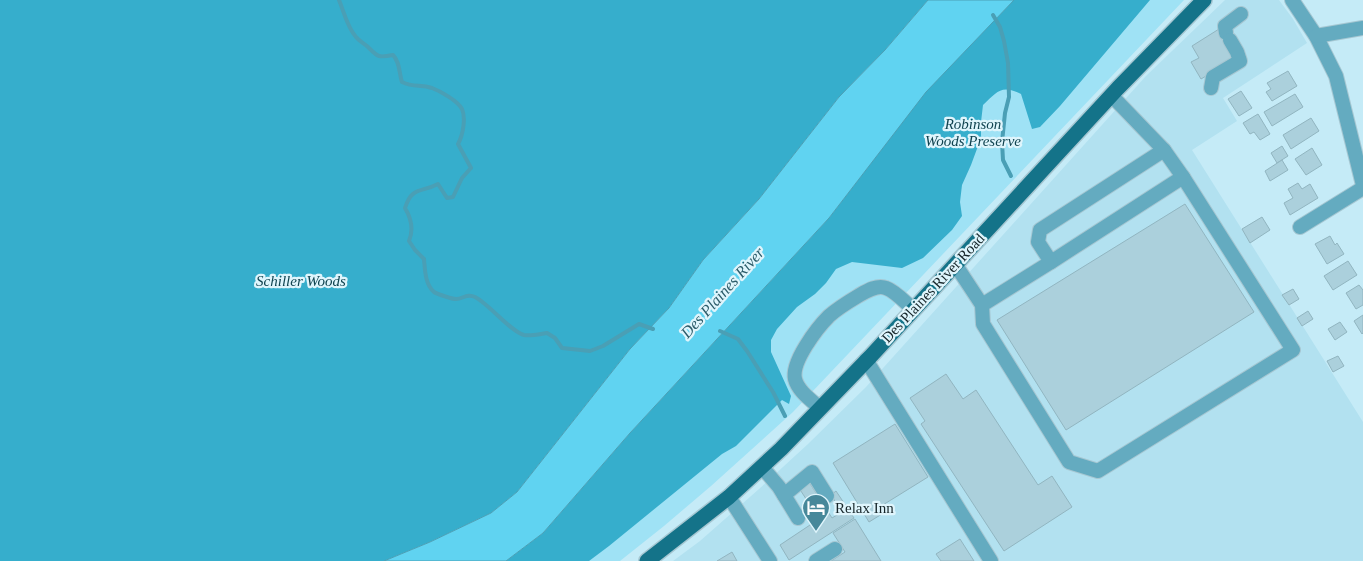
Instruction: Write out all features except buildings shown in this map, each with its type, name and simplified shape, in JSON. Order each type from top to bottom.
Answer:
[{"type":"main road","name":"Des Plaines River Road","points":[[647,561],[730,497],[762,467],[866,360],[1111,96],[1204,0]]},
{"type":"street","points":[[1292,0],[1316,36],[1336,76],[1363,186],[1300,227]]},
{"type":"street","points":[[1212,88],[1213,77],[1240,61],[1228,37],[1225,26],[1241,14]]},
{"type":"street","points":[[1316,36],[1363,28]]},
{"type":"street","points":[[955,264],[982,305],[983,324],[1069,462],[1098,471],[1293,350],[1164,150],[1111,96]]},
{"type":"street","points":[[1051,262],[1038,242],[1040,230],[1164,150]]},
{"type":"street","points":[[982,305],[1183,177]]},
{"type":"street","points":[[820,408],[797,385],[794,377],[795,369],[810,340],[829,316],[844,304],[879,287],[892,291],[913,309]]},
{"type":"street","points":[[866,360],[991,561]]},
{"type":"street","points":[[762,467],[784,495],[798,518]]},
{"type":"street","points":[[784,495],[812,472],[827,496]]},
{"type":"street","points":[[730,497],[770,561]]},
{"type":"street","points":[[816,561],[835,549]]},
{"type":"shaded area","points":[[1225,0],[1279,0],[1307,43],[1223,98],[1237,121],[1192,150],[1363,422],[1363,561],[673,561],[700,541],[759,489],[866,387],[1146,76]]},
{"type":"green space","name":"Schiller Woods","points":[[0,0],[928,0],[885,50],[839,97],[759,199],[703,260],[669,308],[630,349],[517,492],[491,513],[384,561],[0,561]]},
{"type":"green space","name":"Robinson Woods Preserve","points":[[1014,0],[1184,0],[793,412],[664,526],[620,561],[506,561],[543,533],[630,433],[829,218],[926,91]]},
{"type":"green space","name":"Robinson Woods Preserve","points":[[1014,0],[1150,0],[1040,127],[1032,129],[1021,94],[1014,91],[1000,91],[983,105],[981,138],[962,185],[960,202],[962,216],[952,230],[923,258],[902,268],[852,262],[836,269],[826,283],[797,307],[777,329],[771,340],[771,352],[791,396],[789,404],[782,400],[736,446],[722,454],[589,561],[506,561],[543,533],[630,433],[829,218],[926,91]]},
{"type":"water","name":"Des Plaines River","points":[[928,0],[1014,0],[926,92],[829,218],[630,433],[543,533],[506,561],[384,561],[491,513],[517,492],[630,349],[669,308],[703,260],[759,199],[839,97],[885,50]]},
{"type":"waterway","points":[[339,0],[348,24],[357,38],[376,55],[393,55],[398,64],[402,82],[435,89],[453,100],[462,109],[464,117],[463,127],[458,144],[471,168],[462,178],[453,197],[447,198],[438,184],[414,193],[405,208],[411,224],[409,241],[424,259],[427,281],[431,289],[434,292],[454,299],[467,296],[475,297],[519,333],[524,335],[547,333],[555,338],[562,348],[590,351],[603,346],[639,324],[653,329]]},
{"type":"waterway","points":[[993,15],[1000,27],[1008,63],[1009,97],[1002,142],[1003,160],[1011,176]]},
{"type":"waterway","points":[[720,331],[738,339],[773,392],[785,416]]},
{"type":"place","name":"Relax Inn","points":[[816,532]]}]
